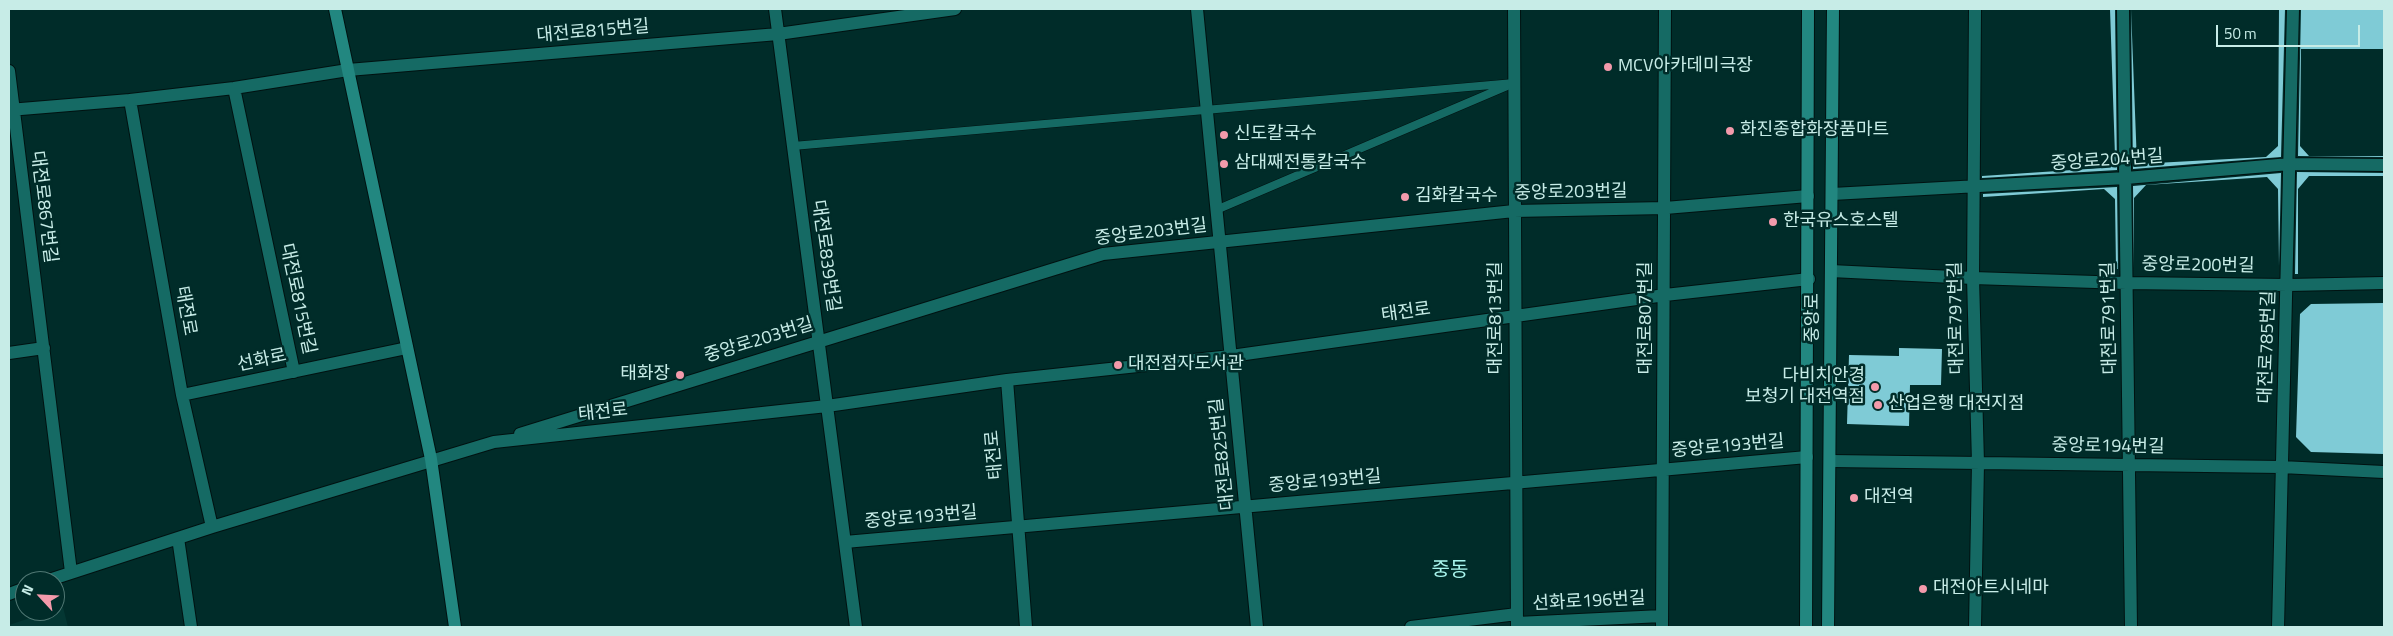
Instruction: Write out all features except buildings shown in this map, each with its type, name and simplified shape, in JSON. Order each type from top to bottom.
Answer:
[{"type":"main road","points":[[335,9],[431,459],[455,627]]},
{"type":"main road","name":"중앙로","points":[[1806,627],[1809,279],[1808,9]]},
{"type":"main road","name":"중앙로","points":[[1828,627],[1831,461],[1833,9]]},
{"type":"street","name":"대전로839번길","points":[[775,9],[856,627]]},
{"type":"street","name":"대전로815번길","points":[[11,109],[130,100],[234,88],[348,70],[778,34],[955,9]]},
{"type":"street","name":"대전로825번길","points":[[1197,9],[1257,627]]},
{"type":"street","name":"대전로813번길","points":[[1514,9],[1517,621]]},
{"type":"street","name":"대전로807번길","points":[[1662,622],[1665,9]]},
{"type":"street","name":"대전로797번길","points":[[1975,9],[1973,278],[1978,463],[1976,627]]},
{"type":"street","name":"대전로791번길","points":[[2123,9],[2131,627]]},
{"type":"street","name":"대전로785번길","points":[[2278,627],[2281,467],[2288,285],[2293,9]]},
{"type":"street","name":"대전로867번길","points":[[9,71],[11,109],[44,348],[71,572]]},
{"type":"street","name":"대전로815번길","points":[[234,88],[294,372]]},
{"type":"street","name":"태전로","points":[[130,100],[182,395],[212,526]]},
{"type":"street","name":"중앙로204번길","points":[[1832,194],[2126,178],[2290,164],[2384,165]]},
{"type":"street","name":"중앙로203번길","points":[[494,442],[818,340],[1103,254],[1514,211],[1665,208],[1808,196]]},
{"type":"street","name":"중앙로200번길","points":[[1831,271],[2126,283],[2288,285],[2384,283]]},
{"type":"street","name":"태전로","points":[[65,574],[212,526],[431,459],[494,442],[827,406],[1007,380],[1231,356],[1664,295],[1809,279]]},
{"type":"street","points":[[9,353],[44,348]]},
{"type":"street","name":"선화로","points":[[182,395],[408,348]]},
{"type":"street","name":"태전로","points":[[1007,380],[1019,527]]},
{"type":"street","name":"중앙로193번길","points":[[845,542],[1807,457]]},
{"type":"street","name":"중앙로194번길","points":[[1831,461],[2281,467],[2384,472]]},
{"type":"street","points":[[1019,527],[1026,627]]},
{"type":"street","points":[[178,538],[191,627]]},
{"type":"street","name":"선화로196번길","points":[[1411,627],[1517,621],[1662,622]]},
{"type":"lane","points":[[793,146],[1514,84]]},
{"type":"lane","points":[[1216,210],[1514,84]]},
{"type":"shaded area","points":[[65,615],[68,627],[9,627],[9,625],[21,621],[65,621]]},
{"type":"place","name":"MCV아카데미극장","points":[[1608,67]]},
{"type":"place","name":"화진종합화장품마트","points":[[1730,131]]},
{"type":"place","name":"신도칼국수","points":[[1224,135]]},
{"type":"place","name":"삼대째전통칼국수","points":[[1224,164]]},
{"type":"place","name":"김화칼국수","points":[[1405,197]]},
{"type":"place","name":"한국유스호스텔","points":[[1773,222]]},
{"type":"place","name":"대전점자도서관","points":[[1118,365]]},
{"type":"place","name":"태화장","points":[[680,375]]},
{"type":"place","name":"다비치안경 보청기 대전역점","points":[[1875,387]]},
{"type":"place","name":"산업은행 대전지점","points":[[1878,405]]},
{"type":"place","name":"대전역","points":[[1854,498]]},
{"type":"place","name":"대전아트시네마","points":[[1923,589]]},
{"type":"district","name":"중동","points":[[1450,571]]}]
